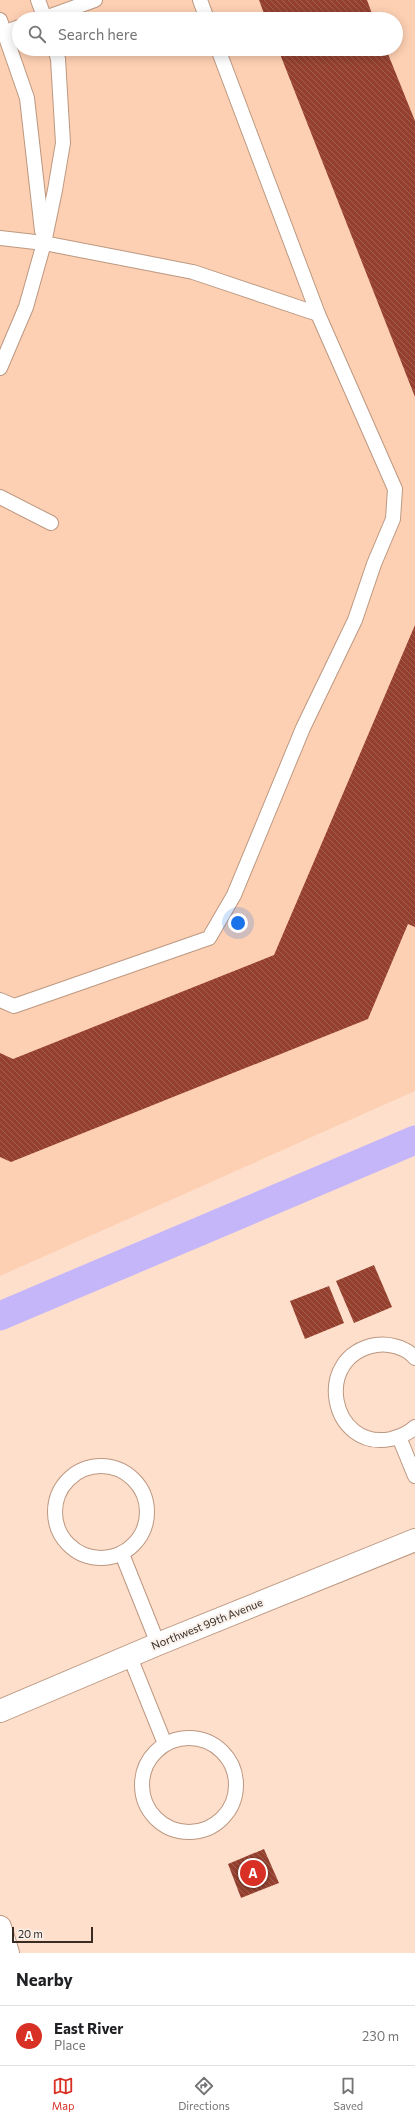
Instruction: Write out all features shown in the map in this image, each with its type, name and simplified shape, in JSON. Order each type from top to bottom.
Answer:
[{"type":"street","name":"Northwest 99th Avenue","points":[[0,1711],[158,1644],[413,1545]]},
{"type":"street","points":[[0,1927],[8,1953]]},
{"type":"lane","points":[[38,0],[42,12]]},
{"type":"lane","points":[[63,12],[95,0]]},
{"type":"lane","points":[[200,0],[204,12]]},
{"type":"lane","points":[[12,27],[2,26],[12,55]]},
{"type":"lane","points":[[12,56],[27,98],[44,243]]},
{"type":"lane","points":[[0,368],[26,306],[44,243],[55,190],[63,144],[57,56]]},
{"type":"lane","points":[[0,1000],[14,1006],[209,938],[234,895],[303,728],[355,620],[374,564],[394,518],[395,489],[318,314],[221,56]]},
{"type":"lane","points":[[0,238],[44,243],[193,272],[318,314]]},
{"type":"lane","points":[[0,497],[51,523]]},
{"type":"lane","points":[[415,1358],[398,1347],[382,1344],[366,1347],[353,1355],[343,1366],[336,1379],[335,1394],[338,1408],[345,1422],[356,1432],[369,1438],[384,1440],[399,1437],[415,1427]]},
{"type":"lane","points":[[399,1437],[415,1476]]},
{"type":"lane","points":[[102,1466],[117,1469],[130,1476],[140,1488],[146,1502],[147,1517],[143,1532],[134,1545],[122,1554],[107,1558],[92,1558],[78,1553],[66,1543],[58,1530],[54,1515],[56,1500],[63,1486],[73,1475],[87,1468],[102,1466]]},
{"type":"lane","points":[[122,1554],[158,1644]]},
{"type":"lane","points":[[130,1657],[165,1744]]},
{"type":"lane","points":[[194,1738],[208,1742],[220,1751],[230,1762],[235,1776],[235,1791],[231,1806],[223,1818],[210,1827],[196,1832],[179,1831],[164,1826],[152,1814],[144,1801],[142,1784],[145,1768],[153,1754],[165,1744],[179,1739],[194,1738]]},
{"type":"shaded area","points":[[0,0],[415,0],[415,1091],[0,1276]]},
{"type":"building","points":[[259,0],[367,0],[371,12],[263,12]]},
{"type":"building","points":[[281,56],[389,56],[415,121],[415,397]]},
{"type":"building","points":[[415,625],[415,927],[408,924],[368,1019],[11,1162],[0,1157],[0,1053],[13,1059],[274,955]]},
{"type":"building","points":[[374,1265],[392,1307],[354,1323],[336,1281]]},
{"type":"building","points":[[329,1286],[344,1323],[305,1339],[290,1301]]},
{"type":"building","points":[[264,1849],[279,1883],[241,1898],[228,1864]]},
{"type":"waterway","points":[[0,1316],[415,1140]]},
{"type":"place","name":"East River","points":[[253,1873]]}]
